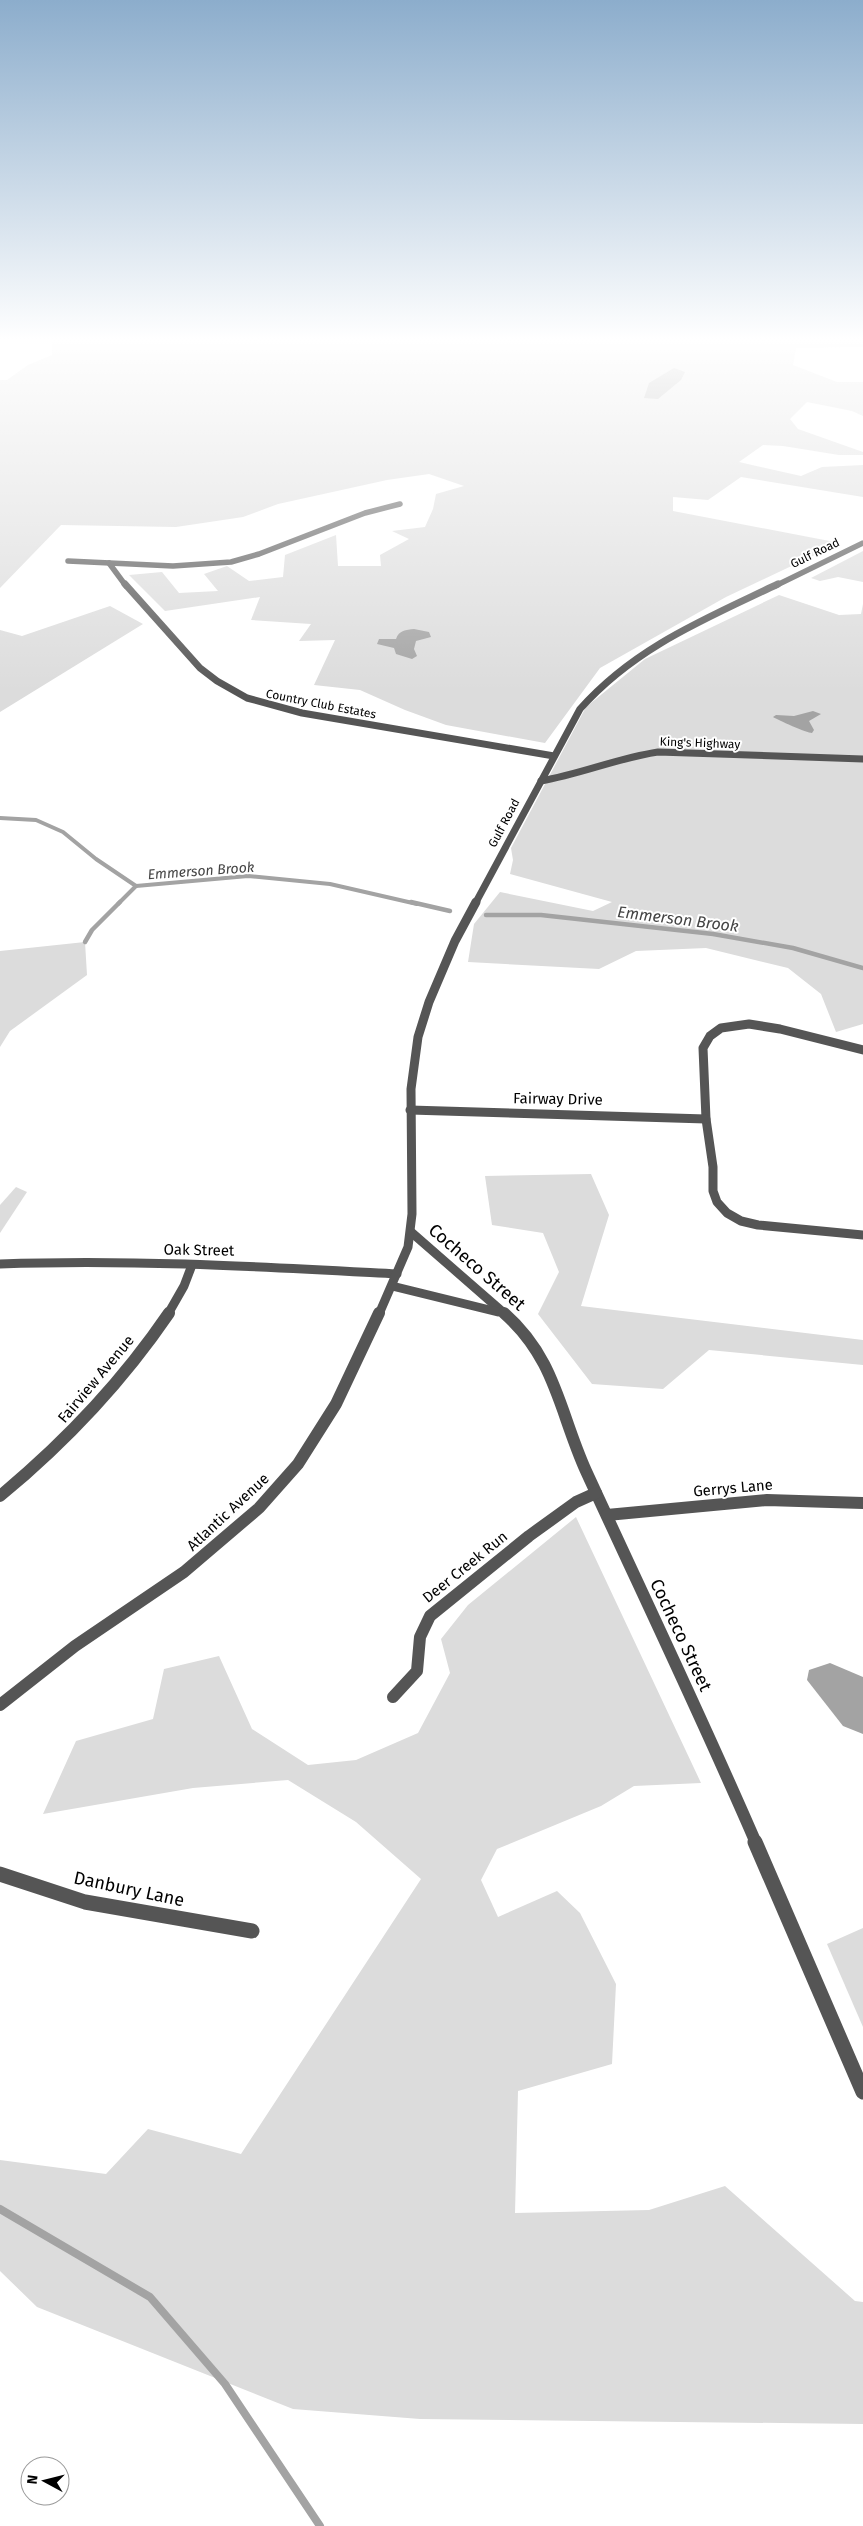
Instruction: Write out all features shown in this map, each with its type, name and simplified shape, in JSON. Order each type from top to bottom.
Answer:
[{"type":"street","points":[[68,561],[185,566],[236,561],[356,516],[400,504]]},
{"type":"street","name":"Gulf Road","points":[[398,1273],[411,1232],[410,1110],[418,1037],[429,1002],[455,941],[574,717],[600,685],[636,656],[680,631],[863,543]]},
{"type":"street","name":"Country Club Estates","points":[[108,563],[200,668],[216,681],[247,698],[302,713],[554,756]]},
{"type":"street","name":"King's Highway","points":[[541,781],[565,778],[632,756],[658,752],[863,759]]},
{"type":"street","points":[[863,1050],[757,1024],[724,1026],[706,1039],[703,1048],[706,1079],[706,1119],[713,1167],[714,1191],[717,1202],[727,1213],[741,1221],[758,1225],[863,1235]]},
{"type":"street","name":"Fairway Drive","points":[[410,1110],[706,1119]]},
{"type":"street","name":"Cocheco Street","points":[[411,1232],[501,1313],[520,1327],[536,1347],[548,1368],[583,1464],[729,1781],[863,2092]]},
{"type":"street","name":"Oak Street","points":[[0,1264],[53,1262],[192,1265],[398,1273]]},
{"type":"street","name":"Fairview Avenue","points":[[0,1496],[33,1470],[120,1377],[187,1285],[192,1265]]},
{"type":"street","name":"Atlantic Avenue","points":[[0,1705],[75,1646],[184,1572],[259,1508],[298,1464],[321,1430],[352,1374],[398,1273]]},
{"type":"street","points":[[392,1286],[501,1313]]},
{"type":"street","name":"Deer Creek Run","points":[[393,1697],[417,1671],[420,1637],[430,1616],[529,1536],[576,1502],[596,1493]]},
{"type":"street","name":"Gerrys Lane","points":[[606,1515],[768,1499],[801,1498],[863,1503]]},
{"type":"street","name":"Danbury Lane","points":[[0,1874],[86,1902],[252,1931]]},
{"type":"shaded area","points":[[0,456],[748,456],[739,462],[801,476],[822,467],[863,465],[863,497],[741,477],[708,500],[673,497],[673,511],[840,543],[726,597],[600,668],[545,743],[446,725],[405,710],[360,690],[314,685],[335,640],[299,641],[311,624],[251,620],[260,597],[165,611],[129,575],[162,572],[179,593],[218,591],[204,574],[227,566],[249,581],[283,577],[285,555],[336,535],[338,566],[381,566],[380,555],[409,539],[392,531],[425,527],[433,509],[436,494],[464,486],[429,474],[387,480],[278,504],[243,517],[176,527],[61,525],[0,588]]},
{"type":"shaded area","points":[[863,551],[863,582],[838,577],[820,581],[811,578]]},
{"type":"shaded area","points":[[779,595],[839,615],[861,614],[863,604],[863,1024],[836,1032],[821,994],[788,968],[706,948],[636,951],[599,969],[468,962],[474,924],[500,892],[593,911],[612,902],[510,874],[513,860],[511,848],[586,707],[645,659]]},
{"type":"shaded area","points":[[110,606],[143,624],[0,712],[0,630],[22,636]]},
{"type":"shaded area","points":[[414,629],[429,632],[431,637],[416,641],[414,649],[417,656],[412,659],[396,654],[394,648],[377,644],[379,639],[396,639],[401,632]]},
{"type":"shaded area","points":[[813,711],[821,714],[809,721],[814,730],[812,733],[773,717],[776,715],[794,716]]},
{"type":"shaded area","points":[[85,942],[87,975],[10,1031],[0,1047],[0,951]]},
{"type":"shaded area","points":[[591,1174],[609,1215],[581,1306],[863,1340],[863,1365],[709,1350],[663,1389],[592,1384],[538,1314],[559,1272],[543,1233],[492,1225],[485,1176]]},
{"type":"shaded area","points":[[16,1187],[27,1192],[0,1233],[0,1205]]},
{"type":"shaded area","points":[[576,1517],[701,1783],[634,1786],[601,1806],[497,1849],[481,1880],[498,1917],[557,1891],[580,1913],[616,1984],[612,2064],[518,2091],[515,2213],[649,2210],[725,2186],[855,2301],[863,2302],[863,2424],[420,2419],[293,2409],[37,2307],[0,2271],[0,2160],[106,2174],[148,2129],[241,2154],[421,1879],[356,1822],[288,1780],[193,1788],[43,1814],[76,1741],[153,1719],[164,1669],[219,1656],[252,1729],[308,1765],[356,1760],[418,1733],[450,1673],[441,1639],[468,1605]]},
{"type":"shaded area","points":[[830,1663],[863,1677],[863,1734],[843,1726],[807,1680],[809,1670]]},
{"type":"shaded area","points":[[863,1928],[863,2027],[827,1944]]},
{"type":"waterway","name":"Emmerson Brook","points":[[0,818],[36,820],[63,832],[96,859],[136,886]]},
{"type":"waterway","name":"Emmerson Brook","points":[[136,886],[248,876],[330,884],[417,904]]},
{"type":"waterway","points":[[85,942],[92,930],[136,886]]},
{"type":"waterway","name":"Emmerson Brook","points":[[411,902],[450,911]]},
{"type":"waterway","name":"Emmerson Brook","points":[[486,915],[541,915],[713,934],[793,948],[863,968]]},
{"type":"waterway","points":[[0,2209],[150,2297],[225,2384],[320,2526]]}]
